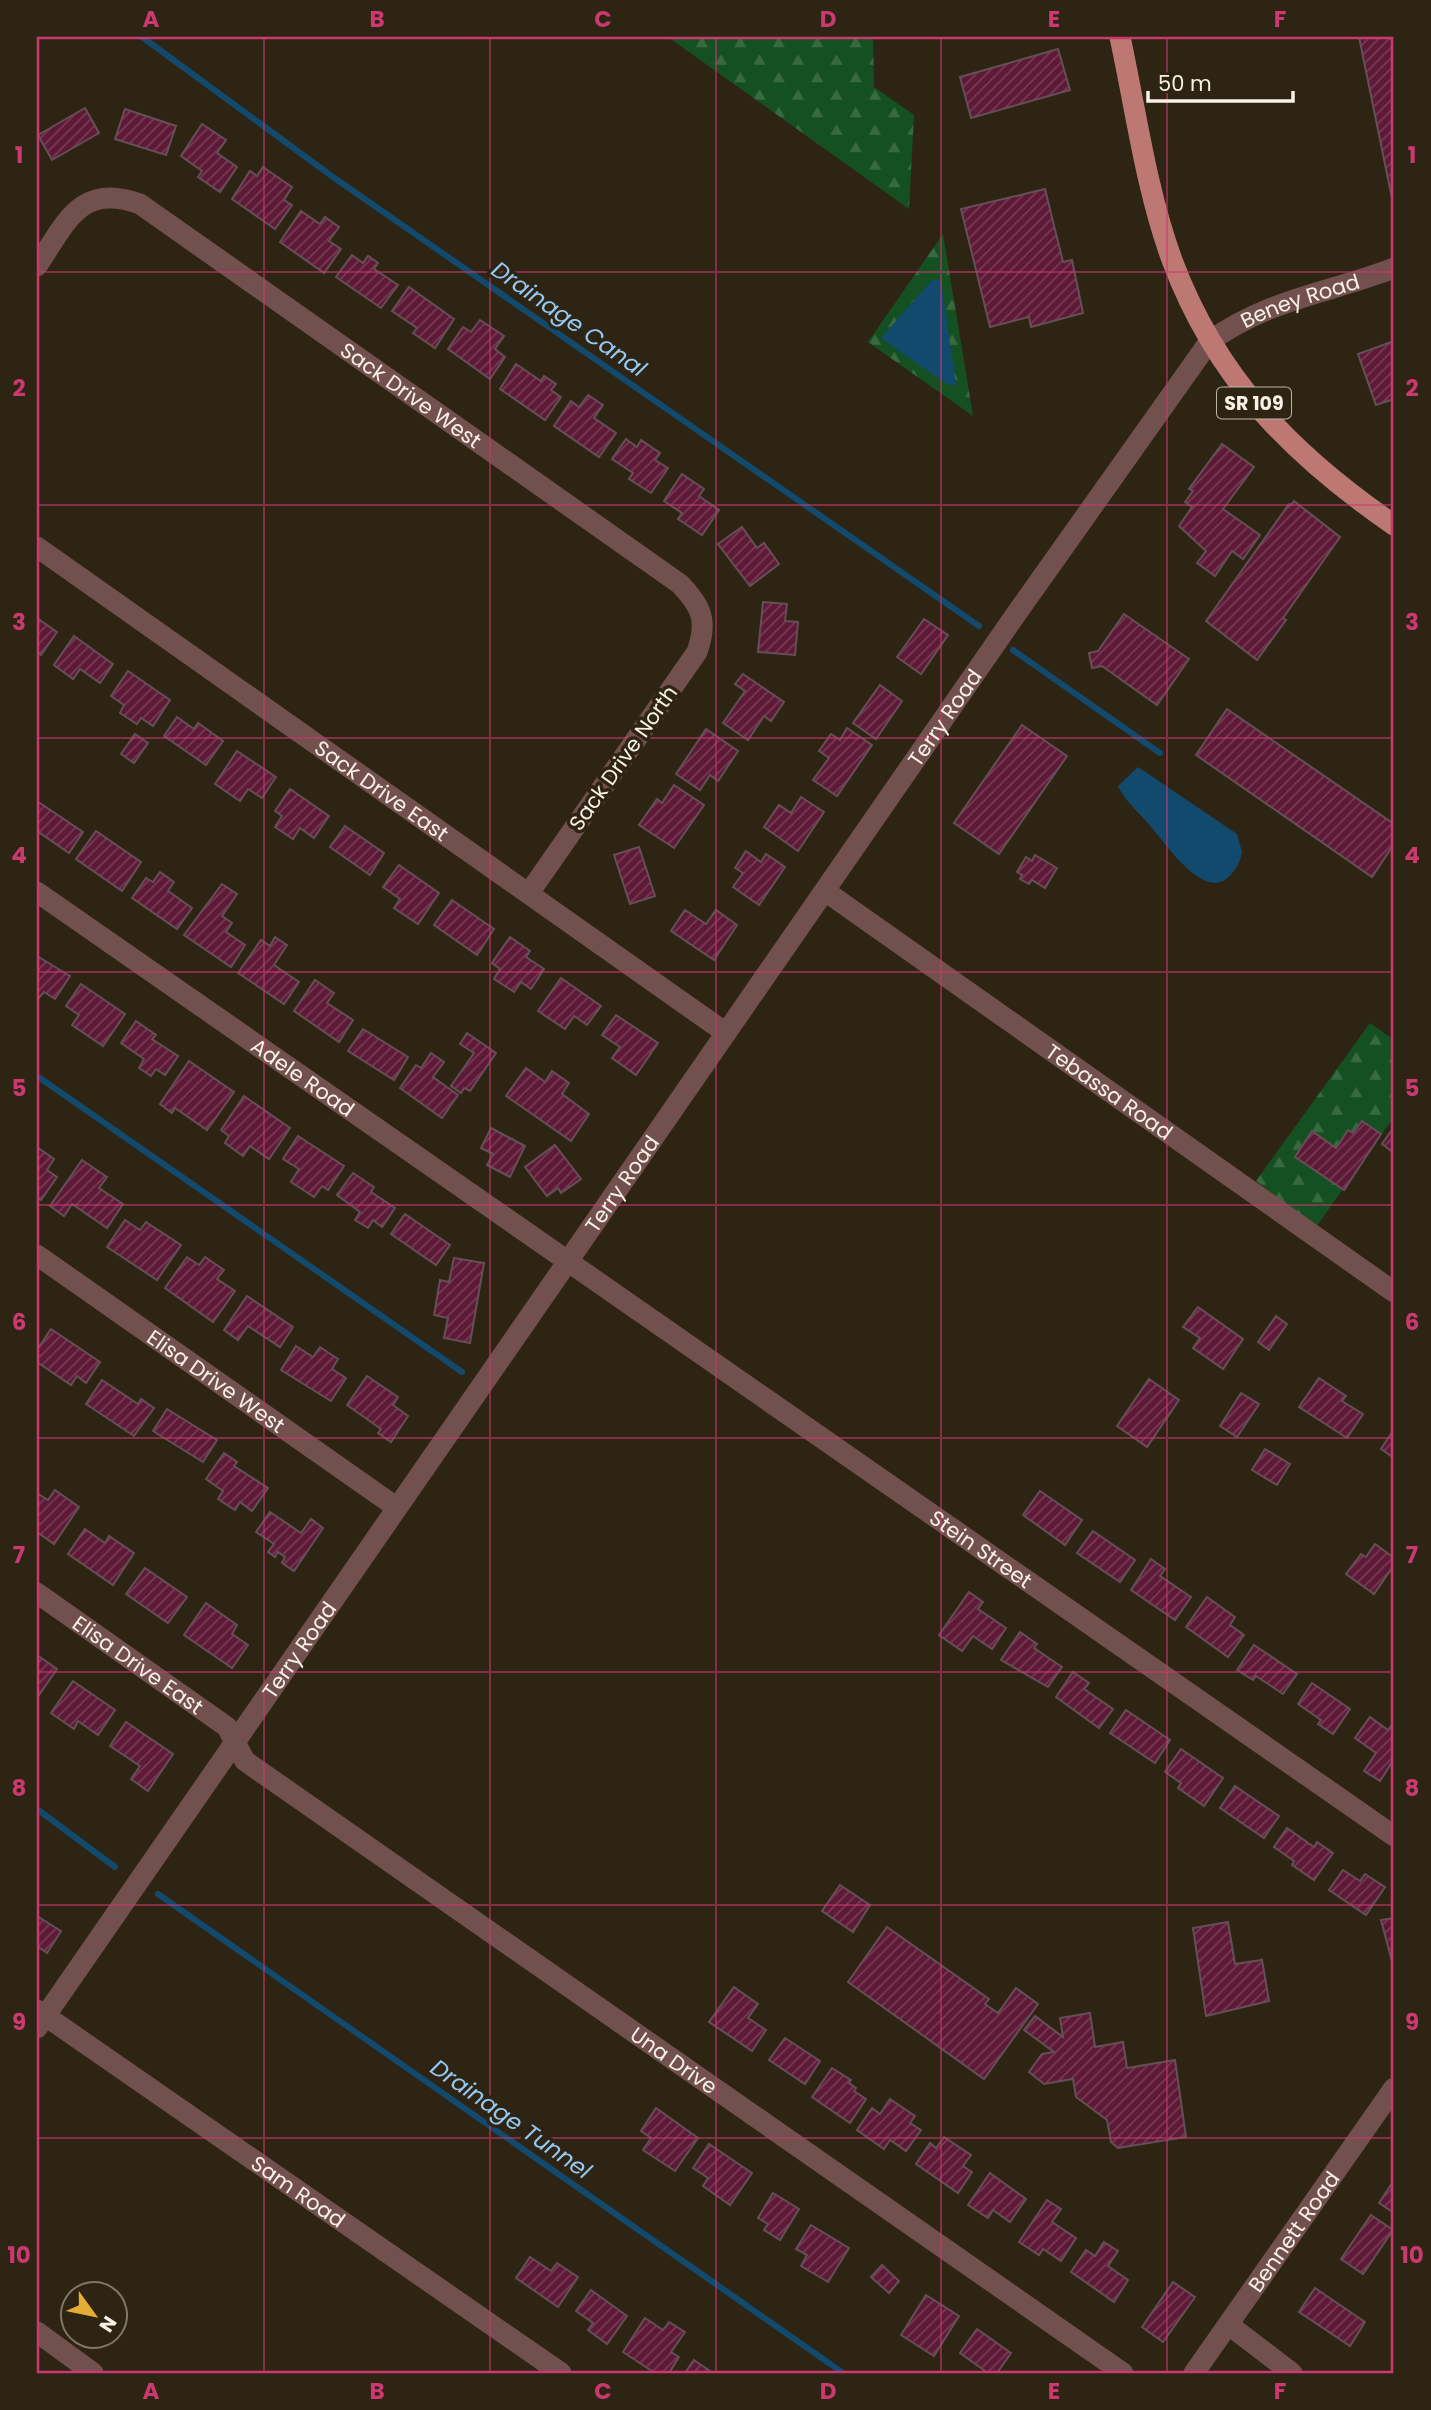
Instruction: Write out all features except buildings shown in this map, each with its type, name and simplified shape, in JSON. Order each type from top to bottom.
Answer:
[{"type":"main road","name":"SR 109","points":[[1120,37],[1156,209],[1172,260],[1209,342],[1231,376],[1289,442],[1321,471],[1394,525]]},
{"type":"street","name":"Sack Drive West","points":[[37,266],[73,213],[86,202],[104,195],[118,196],[140,204],[669,576],[696,601],[702,618]]},
{"type":"street","name":"Beney Road","points":[[1209,342],[1239,320],[1329,287],[1394,268]]},
{"type":"street","name":"Terry Road","points":[[40,2018],[1209,342]]},
{"type":"street","name":"Sack Drive East","points":[[37,547],[726,1032]]},
{"type":"street","name":"Sack Drive North","points":[[529,893],[696,652],[702,636],[702,618]]},
{"type":"street","name":"Tebassa Road","points":[[825,891],[1394,1292]]},
{"type":"street","name":"Adele Road","points":[[37,892],[567,1263]]},
{"type":"street","name":"Elisa Drive West","points":[[37,1255],[396,1507]]},
{"type":"street","name":"Stein Street","points":[[567,1263],[597,1280],[1394,1836]]},
{"type":"street","name":"Elisa Drive East","points":[[37,1593],[227,1727],[235,1741]]},
{"type":"street","name":"Una Drive","points":[[235,1741],[245,1761],[1124,2373]]},
{"type":"street","name":"Sam Road","points":[[40,2018],[561,2373]]},
{"type":"street","name":"Bennett Road","points":[[1194,2373],[1394,2088]]},
{"type":"street","points":[[1229,2325],[1292,2373]]},
{"type":"street","points":[[37,2332],[93,2373]]},
{"type":"green space","points":[[668,37],[873,37],[874,87],[914,115],[909,209]]},
{"type":"green space","points":[[943,234],[973,416],[868,342]]},
{"type":"green space","points":[[1370,1023],[1394,1040],[1394,1117],[1316,1227],[1256,1181]]},
{"type":"water","points":[[932,280],[941,280],[956,386],[945,383],[881,338]]},
{"type":"water","points":[[1138,767],[1237,834],[1242,852],[1238,864],[1226,879],[1216,883],[1195,875],[1125,798],[1118,786]]},
{"type":"waterway","name":"Drainage Canal","points":[[142,37],[333,177],[979,626]]},
{"type":"waterway","name":"Drainage Canal","points":[[1013,650],[1160,753]]},
{"type":"waterway","points":[[37,1076],[462,1372]]},
{"type":"waterway","name":"Drainage Canal","points":[[37,1809],[115,1867]]},
{"type":"waterway","name":"Drainage Tunnel","points":[[158,1894],[843,2373]]}]
